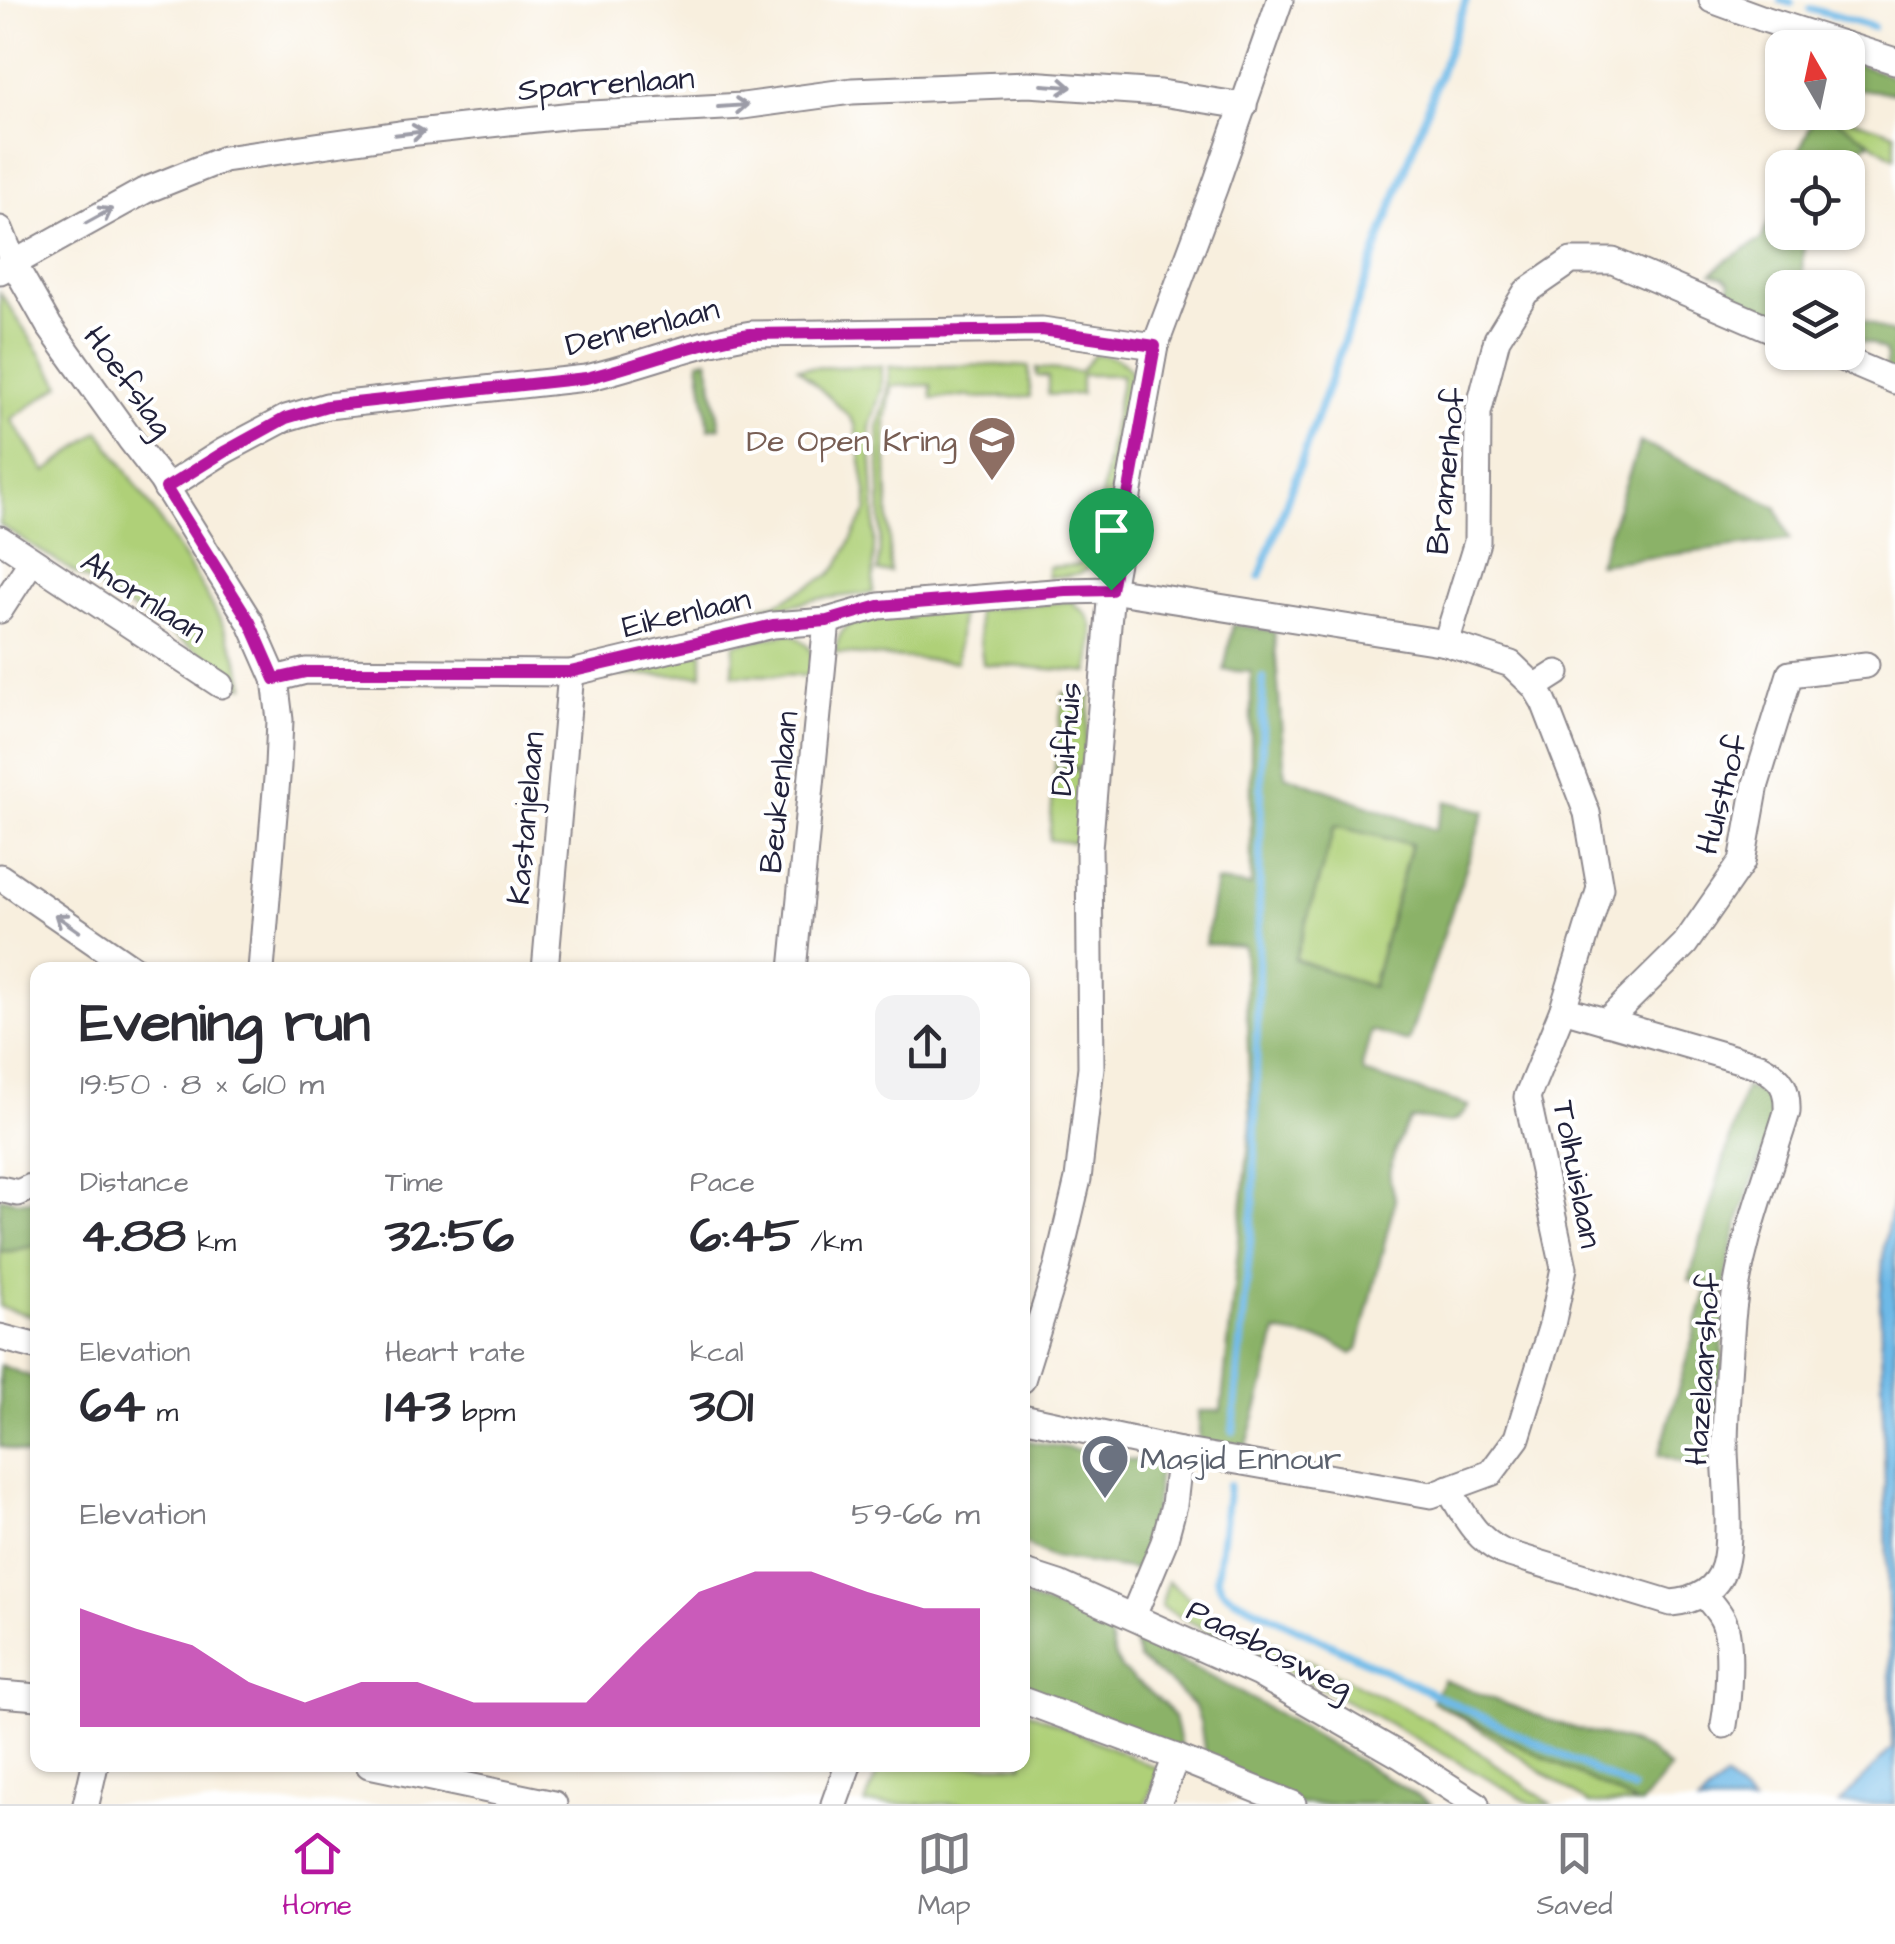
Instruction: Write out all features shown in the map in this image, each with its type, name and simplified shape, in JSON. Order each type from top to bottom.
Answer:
[{"type":"street","name":"Duifhuis","points":[[1030,1354],[1057,1268],[1078,1179],[1091,1047],[1089,849],[1111,590],[1155,346],[1280,0]]},
{"type":"street","points":[[1712,0],[1895,61]]},
{"type":"street","name":"Sparrenlaan","points":[[7,267],[144,191],[224,159],[399,134],[573,115],[743,106],[852,91],[1028,84],[1161,93],[1244,106]]},
{"type":"street","name":"Hoefslag","points":[[0,229],[7,267],[162,478],[250,622],[275,679],[280,720],[278,766],[262,962]]},
{"type":"street","name":"Bramenhof","points":[[1446,643],[1476,542],[1478,413],[1498,339],[1526,292],[1571,261],[1612,261],[1765,327]]},
{"type":"street","name":"Dennenlaan","points":[[166,488],[286,418],[327,406],[586,378],[717,339],[750,334],[1042,330],[1155,346]]},
{"type":"street","points":[[1865,368],[1895,381]]},
{"type":"street","name":"Ahornlaan","points":[[0,539],[221,685]]},
{"type":"street","name":"Ahornlaan","points":[[0,610],[32,562]]},
{"type":"street","points":[[1111,590],[1446,643],[1511,664],[1536,688],[1558,673]]},
{"type":"street","name":"Eikenlaan","points":[[275,679],[306,672],[570,672],[773,625],[827,621],[879,606],[1111,590]]},
{"type":"street","name":"Beukenlaan","points":[[794,962],[827,621]]},
{"type":"street","name":"Hulsthof","points":[[1606,1022],[1685,944],[1742,862],[1756,784],[1790,674],[1866,665]]},
{"type":"street","name":"Kastanjelaan","points":[[546,962],[570,672]]},
{"type":"street","name":"Tolhuislaan","points":[[1030,1419],[1180,1451],[1431,1495],[1490,1473],[1517,1438],[1552,1326],[1564,1268],[1527,1097],[1563,1010],[1600,888],[1587,814],[1536,688]]},
{"type":"street","points":[[0,877],[123,962]]},
{"type":"street","name":"Hazelaarshof","points":[[1563,1010],[1760,1066],[1774,1074],[1787,1098],[1787,1112],[1740,1267],[1732,1318],[1725,1442],[1727,1547],[1724,1569],[1704,1594]]},
{"type":"street","points":[[0,1337],[30,1345]]},
{"type":"street","points":[[1133,1616],[1164,1542],[1174,1505],[1180,1451]]},
{"type":"street","points":[[1448,1488],[1478,1536],[1502,1552],[1671,1603],[1687,1602],[1704,1594],[1724,1622],[1728,1656],[1724,1725]]},
{"type":"street","name":"Paasbosweg","points":[[1030,1575],[1257,1673],[1476,1804]]},
{"type":"street","points":[[0,1694],[30,1696]]},
{"type":"street","points":[[1030,1703],[1293,1804]]},
{"type":"street","points":[[1158,1804],[1176,1757]]},
{"type":"street","points":[[86,1804],[93,1772]]},
{"type":"street","points":[[402,1772],[554,1804]]},
{"type":"street","points":[[834,1804],[845,1772]]},
{"type":"green space","points":[[1865,67],[1895,77],[1895,93],[1865,90]]},
{"type":"green space","points":[[1865,123],[1895,133],[1895,158],[1851,130],[1865,130]]},
{"type":"green space","points":[[1808,130],[1852,130],[1871,142],[1852,150],[1800,150]]},
{"type":"green space","points":[[1765,230],[1765,250],[1804,250],[1803,270],[1765,270],[1765,316],[1727,297],[1730,282],[1712,273],[1761,240]]},
{"type":"green space","points":[[0,292],[61,385],[11,419],[46,472],[99,431],[210,601],[231,642],[245,686],[228,684],[232,673],[0,525]]},
{"type":"green space","points":[[1865,321],[1895,334],[1895,376],[1885,368],[1885,351],[1865,342]]},
{"type":"green space","points":[[1094,354],[1121,360],[1131,373],[1102,549],[1087,570],[1048,577],[1048,567],[1078,565],[1092,552],[1122,375],[1081,375],[1081,394],[1048,395],[1048,377],[1037,376],[1036,368],[1080,372]]},
{"type":"green space","points":[[708,359],[720,427],[709,429],[699,361]]},
{"type":"green space","points":[[882,366],[882,388],[870,427],[875,513],[873,593],[817,599],[760,612],[760,606],[779,602],[829,575],[867,510],[855,425],[798,368]]},
{"type":"green space","points":[[889,367],[1029,367],[1030,397],[932,399],[931,385],[892,386],[886,420],[890,572],[878,572],[878,427],[888,391]]},
{"type":"green space","points":[[1640,442],[1777,508],[1790,540],[1598,564]]},
{"type":"green space","points":[[1074,601],[1092,626],[1089,672],[983,664],[976,610]]},
{"type":"green space","points":[[961,611],[957,662],[835,653],[843,631],[858,621]]},
{"type":"green space","points":[[1233,624],[1274,631],[1285,775],[1435,830],[1446,801],[1485,811],[1408,1042],[1371,1031],[1362,1067],[1364,1073],[1469,1106],[1449,1122],[1410,1120],[1392,1161],[1390,1178],[1395,1200],[1358,1350],[1352,1354],[1332,1342],[1276,1332],[1245,1452],[1199,1444],[1199,1411],[1221,1411],[1251,1124],[1244,946],[1205,944],[1216,882],[1251,886],[1251,672],[1224,670]],"holes":[[[1335,826],[1411,844],[1372,987],[1295,959]]]},
{"type":"green space","points":[[790,633],[810,650],[813,676],[733,675],[734,644]]},
{"type":"green space","points":[[702,651],[702,675],[618,675]]},
{"type":"green space","points":[[1063,693],[1091,695],[1083,768],[1055,766]]},
{"type":"green space","points":[[1055,769],[1083,771],[1077,843],[1049,840]]},
{"type":"green space","points":[[1335,825],[1411,843],[1372,987],[1295,959]]},
{"type":"green space","points":[[1745,1087],[1769,1102],[1772,1120],[1728,1269],[1717,1473],[1659,1455],[1708,1285],[1689,1280]]},
{"type":"green space","points":[[0,1197],[30,1200],[30,1247],[0,1251]]},
{"type":"green space","points":[[30,1247],[30,1315],[0,1307],[0,1251]]},
{"type":"green space","points":[[0,1365],[30,1376],[30,1456],[0,1446]]},
{"type":"green space","points":[[1030,1441],[1159,1465],[1151,1532],[1135,1570],[1051,1557],[1030,1546]]},
{"type":"green space","points":[[1168,1581],[1197,1605],[1423,1717],[1551,1804],[1533,1804],[1366,1711],[1161,1607]]},
{"type":"green space","points":[[1030,1600],[1108,1628],[1113,1653],[1122,1670],[1174,1717],[1184,1760],[1030,1693]]},
{"type":"green space","points":[[1133,1639],[1247,1696],[1431,1804],[1300,1804],[1207,1769],[1195,1707],[1139,1660]]},
{"type":"green space","points":[[1443,1680],[1576,1729],[1623,1740],[1648,1750],[1670,1769],[1637,1804],[1432,1701]]},
{"type":"green space","points":[[1432,1701],[1637,1804],[1589,1804]]},
{"type":"green space","points":[[1030,1712],[1159,1769],[1146,1804],[865,1804],[877,1772],[1030,1772]]},
{"type":"water","points":[[1895,1188],[1895,1804],[1839,1804],[1892,1748],[1880,1305],[1884,1244]]},
{"type":"water","points":[[1725,1778],[1753,1804],[1698,1804]]},
{"type":"waterway","points":[[1260,576],[1466,0]]},
{"type":"waterway","points":[[1781,0],[1791,3]]},
{"type":"waterway","points":[[1811,9],[1873,27]]},
{"type":"waterway","points":[[1233,1431],[1254,1199],[1263,678]]},
{"type":"waterway","points":[[1229,1485],[1217,1578],[1232,1597],[1632,1789]]},
{"type":"place","name":"De Open Kring","points":[[992,482]]},
{"type":"place","name":"Masjid Ennour","points":[[1105,1500]]},
{"type":"route","points":[[1042,330],[1155,346],[1111,590],[879,606],[827,621],[773,625],[570,672],[306,672],[275,679],[250,622],[166,488],[286,418],[327,406],[586,378],[717,339],[750,334],[1042,330]]}]
